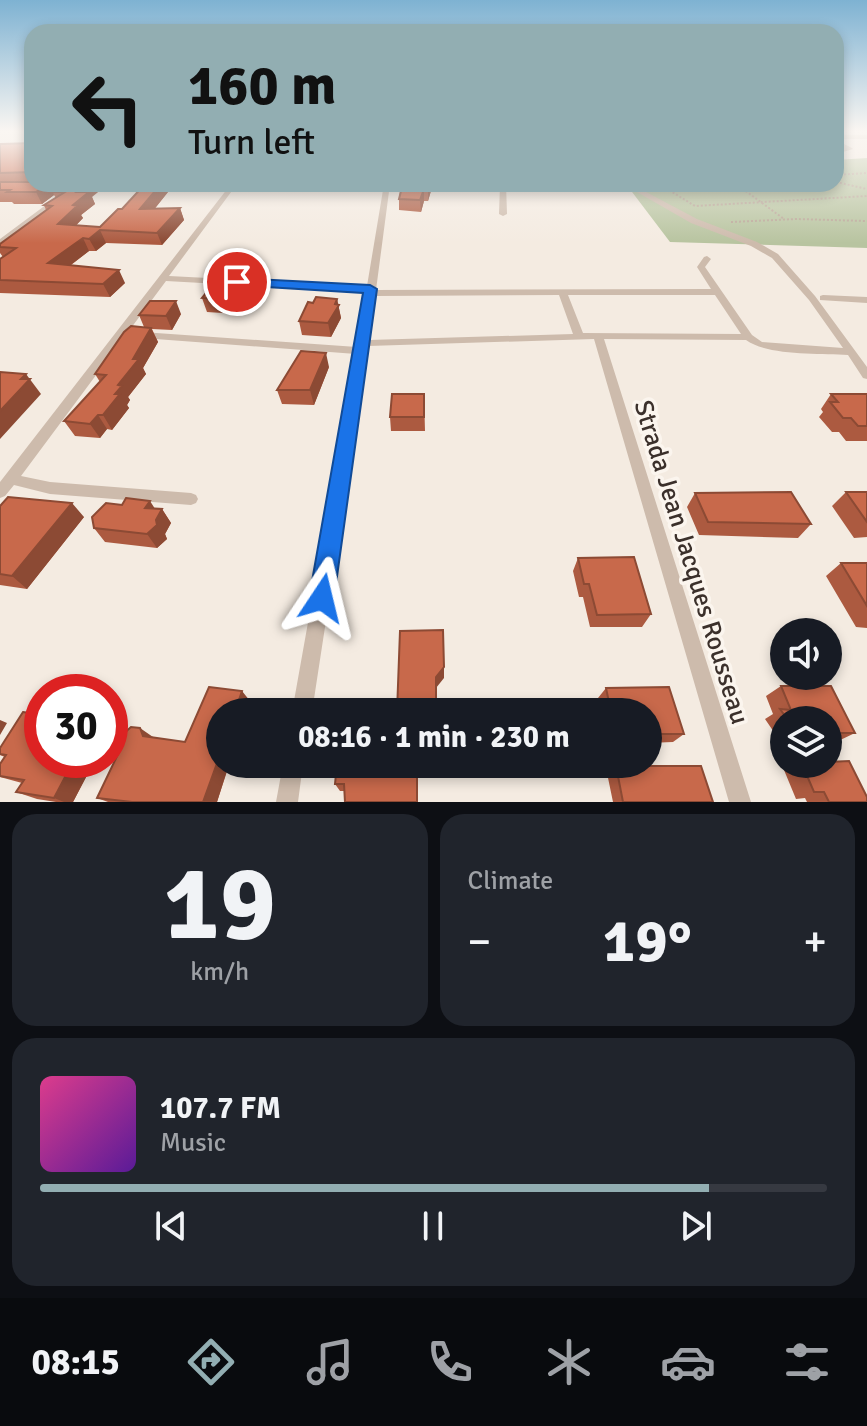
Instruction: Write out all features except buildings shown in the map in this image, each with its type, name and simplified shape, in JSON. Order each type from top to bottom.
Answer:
[{"type":"street","points":[[0,243],[67,192]]},
{"type":"street","points":[[0,492],[228,192]]},
{"type":"street","points":[[304,698],[386,192]]},
{"type":"street","points":[[503,192],[503,214]]},
{"type":"street","points":[[641,192],[694,221],[754,244],[775,256],[812,298],[867,375]]},
{"type":"street","points":[[707,259],[701,267],[748,337]]},
{"type":"street","points":[[162,278],[370,291],[715,292]]},
{"type":"street","points":[[562,292],[579,336]]},
{"type":"street","points":[[823,298],[867,300]]},
{"type":"street","points":[[120,333],[363,347],[579,336],[748,337],[770,347],[851,352]]},
{"type":"street","name":"Strada Jean Jacques Rousseau","points":[[598,336],[740,802]]},
{"type":"street","points":[[11,479],[50,488],[191,499]]},
{"type":"street","points":[[287,802],[291,778]]},
{"type":"path","points":[[844,174],[867,173]]},
{"type":"path","points":[[844,184],[867,189]]},
{"type":"path","points":[[672,192],[702,211]]},
{"type":"path","points":[[748,192],[785,220]]},
{"type":"path","points":[[680,204],[695,206],[867,196]]},
{"type":"path","points":[[729,222],[867,221]]},
{"type":"green space","points":[[844,168],[867,168],[867,248],[670,242],[632,192],[844,192]]},
{"type":"route","points":[[237,282],[370,289],[322,598]]}]
